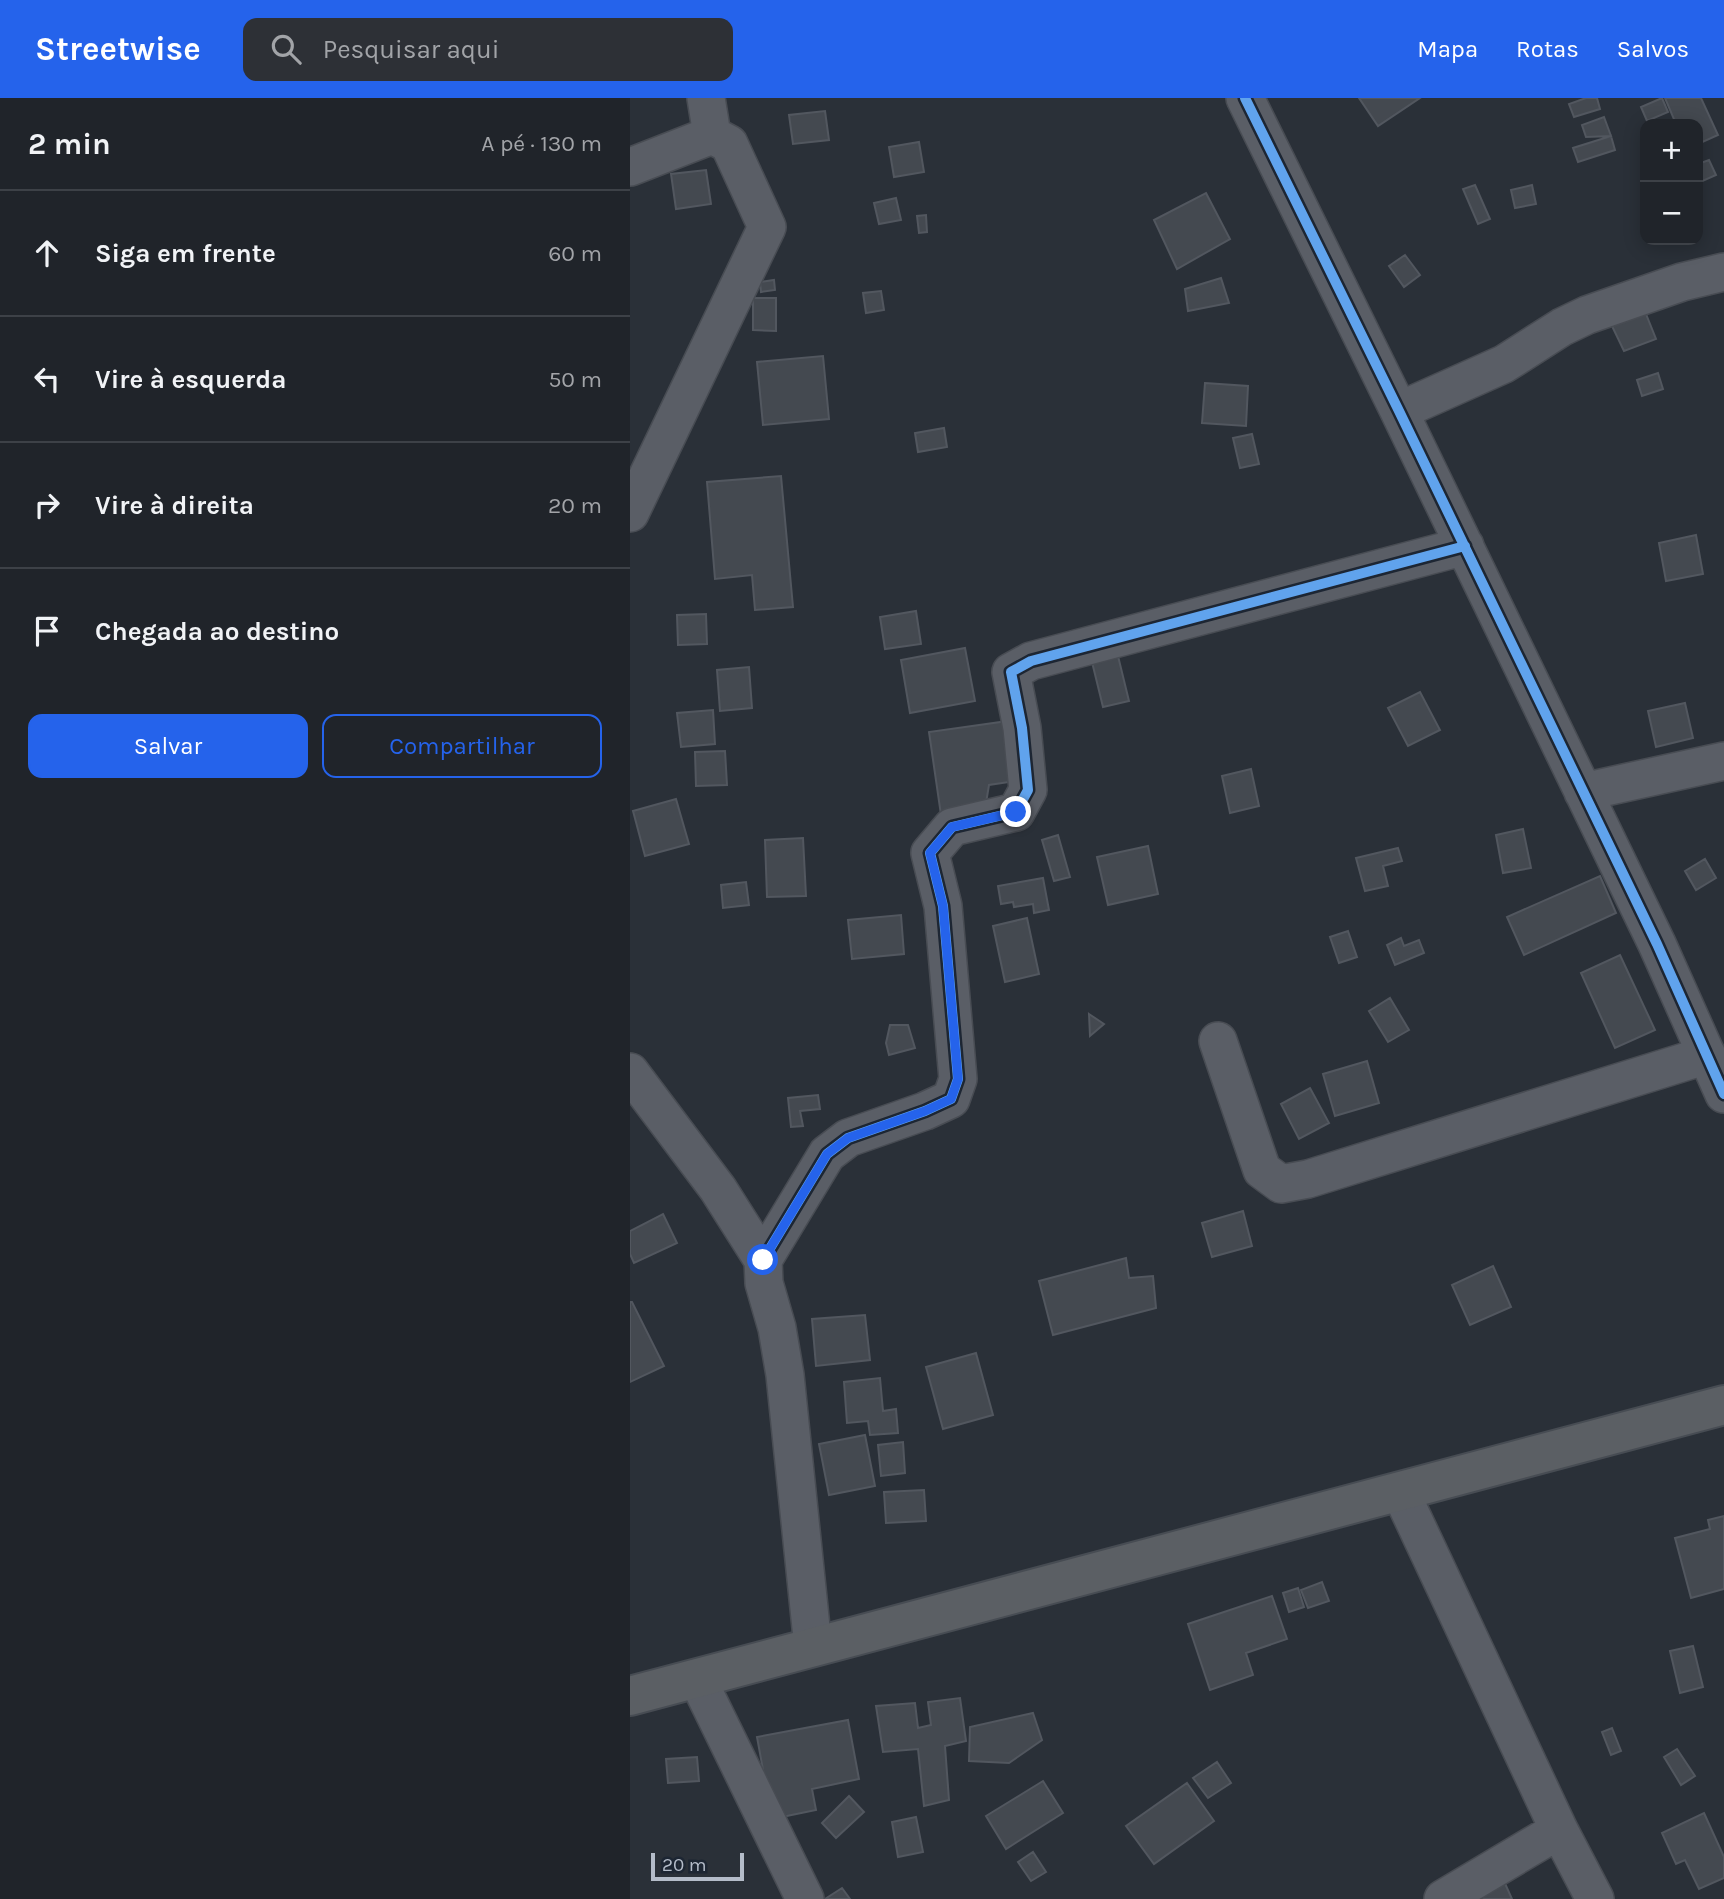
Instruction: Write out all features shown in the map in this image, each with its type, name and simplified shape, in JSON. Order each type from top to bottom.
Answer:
[{"type":"highway","points":[[630,1696],[1724,1405]]},
{"type":"street","points":[[706,98],[712,135]]},
{"type":"street","points":[[1245,98],[1657,944],[1724,1094]]},
{"type":"street","points":[[630,167],[712,135],[729,144],[767,228],[630,513]]},
{"type":"street","points":[[1399,411],[1504,364],[1562,327],[1587,315],[1682,282],[1724,272]]},
{"type":"street","points":[[763,1260],[827,1154],[848,1138],[951,1099],[958,1079],[943,906],[930,853],[952,827],[1016,812],[1028,790],[1023,728],[1011,673],[1031,660],[1465,546]]},
{"type":"street","points":[[1583,792],[1724,761]]},
{"type":"street","points":[[1218,1041],[1262,1170],[1281,1184],[1321,1175],[1707,1055]]},
{"type":"street","points":[[630,1072],[718,1189],[763,1260],[764,1283],[777,1328],[785,1374],[813,1647]]},
{"type":"street","points":[[1401,1493],[1594,1899]]},
{"type":"street","points":[[697,1678],[804,1899]]},
{"type":"street","points":[[1443,1899],[1559,1830]]},
{"type":"building","points":[[1359,98],[1420,98],[1378,126]]},
{"type":"building","points":[[1586,98],[1597,98],[1600,109],[1574,117],[1569,104]]},
{"type":"building","points":[[1662,98],[1668,112],[1646,119],[1641,107]]},
{"type":"building","points":[[1665,98],[1701,98],[1718,135],[1703,142],[1703,119],[1674,119]]},
{"type":"building","points":[[825,111],[829,140],[793,144],[789,115]]},
{"type":"building","points":[[1604,117],[1611,136],[1586,137],[1582,125]]},
{"type":"building","points":[[1611,136],[1615,150],[1578,162],[1573,148]]},
{"type":"building","points":[[919,142],[924,172],[894,177],[889,147]]},
{"type":"building","points":[[1709,160],[1716,175],[1703,181],[1703,162]]},
{"type":"building","points":[[706,170],[711,204],[676,209],[671,174]]},
{"type":"building","points":[[1475,185],[1490,219],[1478,224],[1463,189]]},
{"type":"building","points":[[1532,185],[1536,204],[1515,208],[1511,190]]},
{"type":"building","points":[[1206,193],[1230,239],[1177,269],[1154,220]]},
{"type":"building","points":[[896,198],[901,220],[879,224],[874,203]]},
{"type":"building","points":[[926,215],[927,232],[919,233],[917,216]]},
{"type":"building","points":[[1405,255],[1420,275],[1404,287],[1389,266]]},
{"type":"building","points":[[1221,278],[1229,303],[1188,311],[1185,289]]},
{"type":"building","points":[[774,280],[775,290],[761,292],[760,282]]},
{"type":"building","points":[[881,291],[884,310],[866,313],[863,293]]},
{"type":"building","points":[[753,298],[776,298],[776,331],[753,330]]},
{"type":"building","points":[[1644,309],[1656,339],[1624,351],[1611,324]]},
{"type":"building","points":[[823,356],[829,419],[763,425],[757,362]]},
{"type":"building","points":[[1658,373],[1663,389],[1642,396],[1637,380]]},
{"type":"building","points":[[1205,383],[1248,386],[1246,426],[1202,423]]},
{"type":"building","points":[[944,428],[947,447],[918,452],[915,433]]},
{"type":"building","points":[[1252,434],[1259,464],[1240,468],[1233,438]]},
{"type":"building","points":[[781,476],[793,607],[755,610],[752,575],[715,579],[707,482]]},
{"type":"building","points":[[1696,535],[1703,574],[1666,581],[1659,543]]},
{"type":"building","points":[[916,611],[921,644],[885,649],[880,617]]},
{"type":"building","points":[[706,614],[707,644],[678,645],[677,615]]},
{"type":"building","points":[[965,648],[975,701],[910,713],[901,660]]},
{"type":"building","points":[[1118,656],[1129,701],[1103,707],[1092,662]]},
{"type":"building","points":[[749,667],[752,708],[720,711],[717,670]]},
{"type":"building","points":[[1420,692],[1440,730],[1408,746],[1388,708]]},
{"type":"building","points":[[1685,703],[1693,738],[1656,747],[1648,711]]},
{"type":"building","points":[[713,710],[715,744],[681,747],[677,713]]},
{"type":"building","points":[[1008,721],[1016,781],[989,785],[985,809],[941,815],[929,732]]},
{"type":"building","points":[[725,751],[727,785],[696,786],[695,752]]},
{"type":"building","points":[[1251,769],[1259,806],[1230,813],[1222,776]]},
{"type":"building","points":[[676,799],[689,844],[645,856],[633,811]]},
{"type":"building","points":[[1523,829],[1531,868],[1503,873],[1496,835]]},
{"type":"building","points":[[1058,835],[1070,877],[1054,881],[1042,840]]},
{"type":"building","points":[[803,838],[806,896],[767,897],[765,840]]},
{"type":"building","points":[[1148,846],[1158,894],[1108,905],[1097,857]]},
{"type":"building","points":[[1398,848],[1402,861],[1383,866],[1388,886],[1365,891],[1356,858]]},
{"type":"building","points":[[1705,859],[1716,878],[1696,890],[1685,871]]},
{"type":"building","points":[[1600,876],[1616,913],[1524,955],[1507,917]]},
{"type":"building","points":[[1043,878],[1049,910],[1034,913],[1033,904],[1014,907],[1013,902],[1001,904],[998,886]]},
{"type":"building","points":[[746,882],[749,905],[723,908],[721,885]]},
{"type":"building","points":[[901,915],[904,954],[852,959],[848,920]]},
{"type":"building","points":[[1027,918],[1039,974],[1005,982],[993,926]]},
{"type":"building","points":[[1348,931],[1357,957],[1339,963],[1330,937]]},
{"type":"building","points":[[1401,938],[1404,946],[1419,940],[1424,953],[1395,965],[1387,945]]},
{"type":"building","points":[[1620,955],[1655,1030],[1615,1048],[1581,973]]},
{"type":"building","points":[[1390,998],[1409,1030],[1388,1042],[1369,1011]]},
{"type":"building","points":[[1089,1014],[1104,1024],[1090,1036]]},
{"type":"building","points":[[890,1025],[908,1025],[915,1048],[889,1055],[886,1043]]},
{"type":"building","points":[[1367,1061],[1379,1103],[1335,1116],[1323,1074]]},
{"type":"building","points":[[1310,1088],[1329,1123],[1299,1139],[1281,1104]]},
{"type":"building","points":[[818,1095],[820,1109],[800,1111],[803,1126],[791,1127],[788,1098]]},
{"type":"building","points":[[1243,1211],[1252,1246],[1212,1257],[1202,1223]]},
{"type":"building","points":[[663,1214],[677,1243],[634,1263],[630,1254],[630,1231]]},
{"type":"building","points":[[1126,1258],[1129,1278],[1153,1276],[1156,1308],[1053,1335],[1039,1281]]},
{"type":"building","points":[[1493,1266],[1511,1307],[1470,1325],[1452,1285]]},
{"type":"building","points":[[630,1302],[664,1366],[630,1382]]},
{"type":"building","points":[[865,1315],[870,1360],[816,1366],[812,1319]]},
{"type":"building","points":[[976,1353],[993,1415],[943,1429],[926,1367]]},
{"type":"building","points":[[880,1378],[883,1411],[896,1409],[898,1433],[870,1435],[868,1421],[847,1423],[844,1382]]},
{"type":"building","points":[[865,1435],[875,1486],[829,1495],[819,1444]]},
{"type":"building","points":[[903,1442],[905,1473],[881,1476],[878,1445]]},
{"type":"building","points":[[924,1490],[926,1521],[886,1523],[884,1492]]},
{"type":"building","points":[[1724,1516],[1724,1589],[1691,1598],[1675,1538],[1710,1529],[1708,1520]]},
{"type":"building","points":[[1322,1582],[1329,1601],[1308,1608],[1301,1590]]},
{"type":"building","points":[[1298,1588],[1304,1607],[1289,1612],[1283,1593]]},
{"type":"building","points":[[1272,1596],[1287,1639],[1246,1653],[1253,1675],[1210,1690],[1188,1624]]},
{"type":"building","points":[[1693,1646],[1703,1687],[1680,1693],[1670,1651]]},
{"type":"building","points":[[960,1698],[966,1741],[945,1746],[949,1800],[924,1806],[918,1749],[883,1752],[876,1706],[915,1703],[918,1728],[931,1725],[928,1702]]},
{"type":"building","points":[[1033,1713],[1042,1740],[1009,1763],[969,1761],[970,1727]]},
{"type":"building","points":[[848,1720],[859,1779],[812,1789],[816,1810],[772,1819],[757,1737]]},
{"type":"building","points":[[1612,1728],[1621,1751],[1611,1755],[1602,1732]]},
{"type":"building","points":[[1677,1749],[1695,1776],[1681,1785],[1664,1757]]},
{"type":"building","points":[[697,1757],[699,1781],[668,1783],[666,1759]]},
{"type":"building","points":[[1217,1762],[1231,1783],[1208,1798],[1193,1778]]},
{"type":"building","points":[[1043,1781],[1063,1813],[1006,1849],[986,1816]]},
{"type":"building","points":[[1187,1783],[1214,1821],[1154,1864],[1126,1826]]},
{"type":"building","points":[[849,1796],[864,1812],[836,1838],[822,1823]]},
{"type":"building","points":[[1704,1813],[1724,1857],[1724,1878],[1699,1889],[1685,1860],[1676,1864],[1662,1833]]},
{"type":"building","points":[[916,1817],[923,1852],[898,1857],[892,1822]]},
{"type":"building","points":[[1033,1852],[1046,1872],[1031,1881],[1018,1862]]},
{"type":"building","points":[[1503,1879],[1512,1899],[1466,1899]]},
{"type":"building","points":[[842,1888],[850,1899],[825,1899]]},
{"type":"cycle path","points":[[1245,98],[1657,944],[1724,1094]]},
{"type":"cycle path","points":[[763,1260],[827,1154],[848,1138],[951,1099],[958,1079],[943,906],[930,853],[952,827],[1016,812],[1028,790],[1022,728],[1011,672],[1031,661],[1465,546]]},
{"type":"route","points":[[763,1260],[827,1154],[848,1138],[951,1099],[958,1079],[943,906],[930,853],[952,827],[1016,812]]}]
